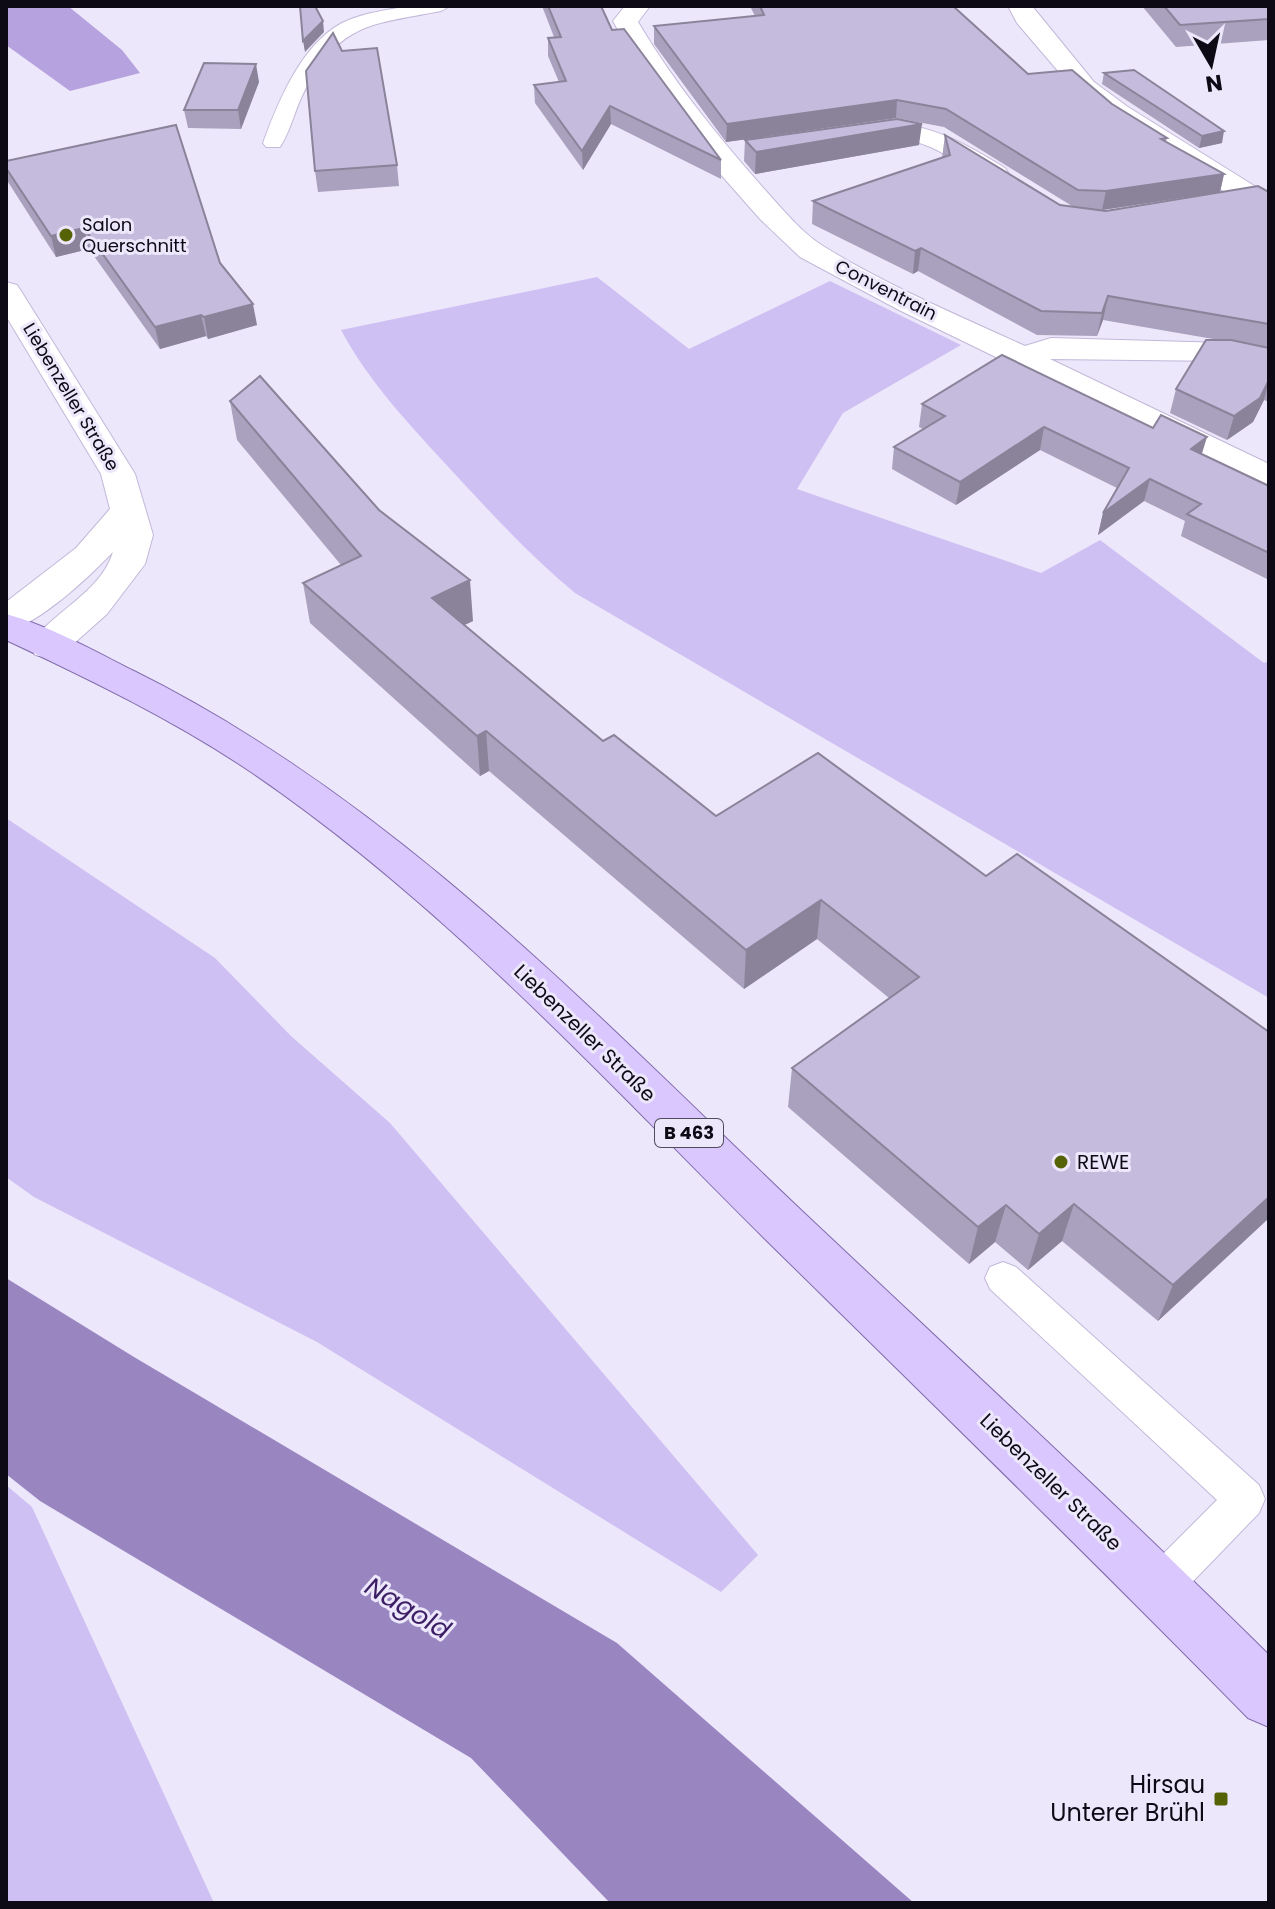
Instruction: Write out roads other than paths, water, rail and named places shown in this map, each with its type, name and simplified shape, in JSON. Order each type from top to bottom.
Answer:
[{"type":"main road","name":"Liebenzeller Straße","points":[[6,623],[172,708],[270,766],[401,863],[545,994],[1160,1586],[1262,1675]]},
{"type":"street","name":"Conventrain","points":[[638,6],[625,21],[646,57],[718,154],[770,213],[810,251],[910,304],[1269,477]]},
{"type":"street","points":[[1020,6],[1026,18],[1085,87],[1119,113],[1262,202]]},
{"type":"street","points":[[836,137],[895,129],[932,136],[1013,185]]},
{"type":"street","points":[[718,154],[747,149]]},
{"type":"street","points":[[1209,205],[1262,202]]},
{"type":"street","name":"Liebenzeller Straße","points":[[6,291],[118,474],[135,535],[127,564],[94,606],[48,646]]},
{"type":"street","points":[[1024,358],[1051,347],[1225,352],[1269,361]]},
{"type":"street","name":"Liebenzeller Straße","points":[[6,623],[86,560],[111,536],[129,507]]},
{"type":"lane","points":[[273,143],[280,121],[326,42],[348,26],[441,6]]},
{"type":"lane","points":[[1003,1278],[1245,1499],[1160,1586]]},
{"type":"water","name":"Nagold","points":[[6,1278],[617,1643],[914,1903],[610,1903],[471,1758],[40,1501],[6,1474]]},
{"type":"place","name":"Salon Querschnitt","points":[[66,235]]},
{"type":"place","name":"REWE","points":[[1061,1162]]},
{"type":"place","name":"Hirsau Unterer Brühl","points":[[1221,1799]]}]
